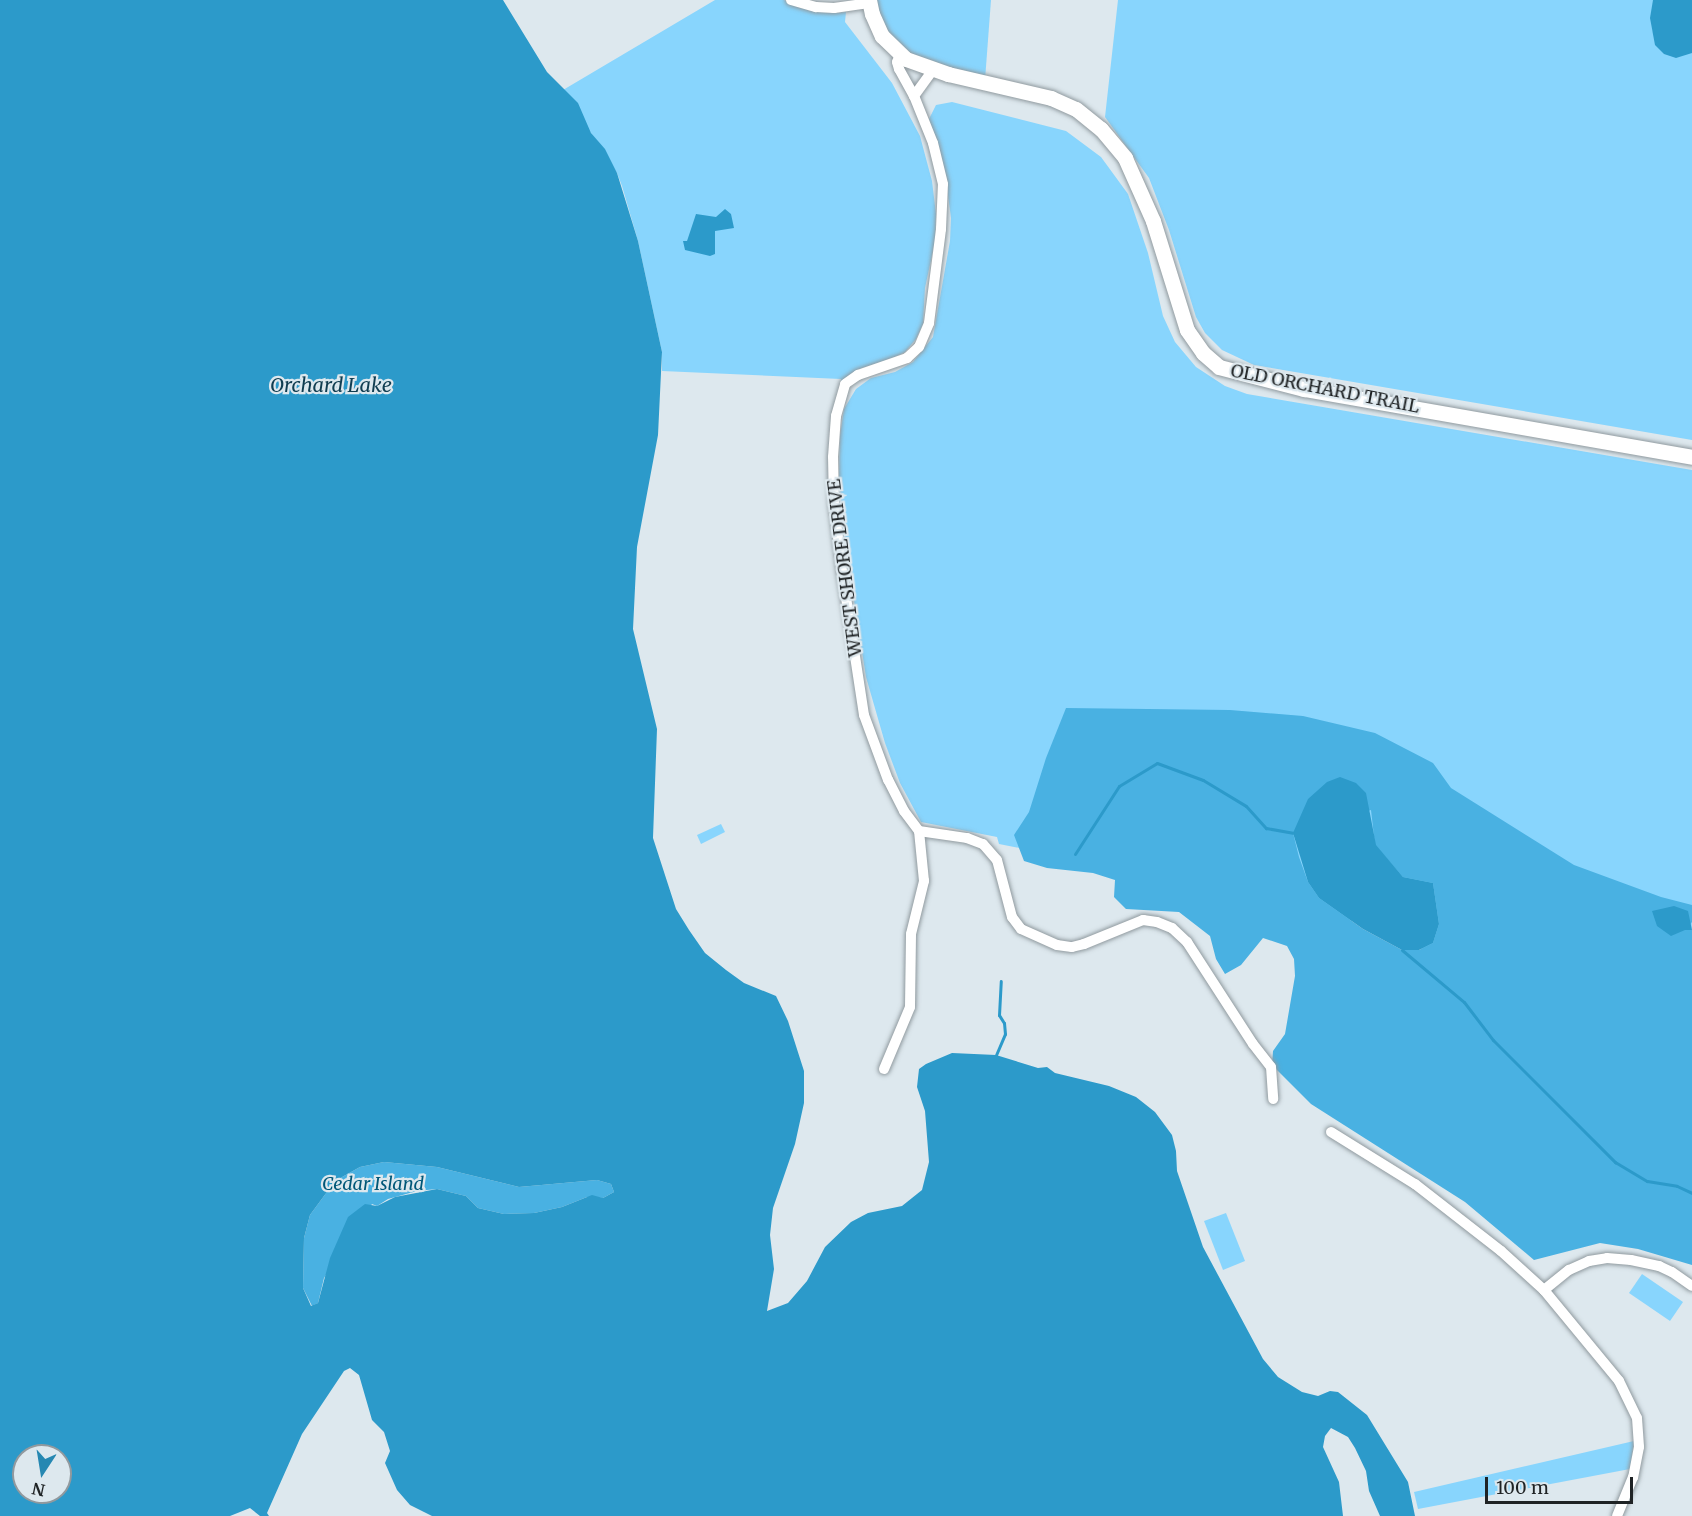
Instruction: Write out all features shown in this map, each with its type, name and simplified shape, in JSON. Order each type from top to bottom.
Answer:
[{"type":"street","points":[[791,0],[816,7],[833,8],[869,1]]},
{"type":"street","name":"OLD ORCHARD TRAIL","points":[[869,1],[882,36],[900,55],[933,70],[1051,98],[1076,109],[1101,129],[1125,158],[1153,221],[1187,330],[1203,353],[1219,367],[1304,389],[1692,457]]},
{"type":"street","name":"WEST SHORE DRIVE","points":[[884,1069],[910,1007],[910,934],[924,882],[919,831],[904,811],[888,780],[864,715],[842,571],[834,504],[833,457],[836,416],[845,384],[858,375],[907,358],[919,347],[930,323],[940,237],[943,184],[933,144],[914,96],[899,69],[897,62],[900,55]]},
{"type":"street","points":[[914,96],[933,70]]},
{"type":"street","points":[[919,831],[967,838],[983,844],[997,860],[1012,917],[1021,928],[1057,945],[1083,944],[1143,920],[1172,928],[1187,942],[1253,1044],[1271,1067],[1273,1099]]},
{"type":"street","points":[[1331,1132],[1415,1184],[1467,1222],[1544,1290],[1619,1381],[1637,1418],[1639,1441],[1637,1460],[1617,1516]]},
{"type":"street","points":[[1544,1290],[1569,1270],[1589,1261],[1607,1258],[1659,1266],[1692,1286]]},
{"type":"shaded area","points":[[715,0],[784,0],[797,6],[835,13],[846,12],[845,22],[892,83],[920,136],[932,181],[936,214],[935,241],[925,288],[923,324],[916,339],[905,352],[862,368],[841,385],[841,379],[662,371],[662,352],[638,241],[622,186],[617,173],[563,90]]},
{"type":"shaded area","points":[[872,0],[991,0],[985,80],[913,61],[871,11]]},
{"type":"shaded area","points":[[1118,0],[1692,0],[1692,440],[1254,365],[1222,350],[1205,333],[1196,317],[1169,230],[1149,178],[1105,117]]},
{"type":"shaded area","points":[[952,102],[1066,131],[1101,157],[1128,194],[1148,253],[1163,316],[1175,342],[1196,367],[1225,386],[1247,394],[1692,470],[1692,1056],[1312,905],[999,844],[997,837],[921,822],[900,783],[885,743],[866,677],[844,537],[839,483],[840,436],[844,409],[856,389],[871,378],[895,372],[913,362],[933,337],[950,241],[951,218],[946,180],[929,119],[936,105]]},
{"type":"shaded area","points":[[721,824],[725,832],[701,844],[697,835]]},
{"type":"shaded area","points":[[1226,1213],[1245,1261],[1223,1270],[1204,1221]]},
{"type":"shaded area","points":[[1642,1274],[1683,1302],[1670,1321],[1629,1293]]},
{"type":"shaded area","points":[[1634,1441],[1630,1469],[1418,1509],[1414,1492]]},
{"type":"green space","points":[[1066,708],[1230,710],[1303,716],[1375,733],[1433,763],[1451,788],[1574,865],[1661,897],[1692,905],[1692,922],[1685,930],[1692,930],[1692,1265],[1638,1249],[1600,1243],[1534,1260],[1465,1202],[1311,1104],[1272,1065],[1273,1051],[1285,1034],[1295,976],[1294,959],[1287,946],[1263,938],[1241,965],[1225,974],[1216,959],[1210,936],[1179,912],[1126,909],[1114,897],[1115,880],[1093,873],[1047,868],[1024,861],[1014,835],[1029,812],[1046,758]],"holes":[[[1371,810],[1375,845],[1403,877],[1433,883],[1439,924],[1433,943],[1419,950],[1402,950],[1363,929],[1319,898],[1308,882],[1293,833]]]},
{"type":"green space","name":"Cedar Island","points":[[384,1162],[437,1167],[519,1187],[597,1180],[611,1184],[614,1192],[603,1198],[587,1197],[562,1207],[534,1213],[504,1214],[478,1208],[466,1196],[437,1189],[417,1191],[388,1199],[377,1206],[372,1204],[324,1278],[318,1303],[312,1306],[303,1288],[304,1238],[310,1215],[335,1181],[360,1167]]},
{"type":"water","name":"Orchard Lake","points":[[0,0],[503,0],[547,72],[578,103],[591,133],[605,149],[617,173],[638,241],[662,352],[658,435],[637,547],[633,629],[657,729],[653,838],[676,909],[689,930],[705,953],[726,970],[744,983],[776,996],[788,1021],[804,1071],[804,1103],[795,1144],[773,1208],[770,1235],[774,1269],[767,1311],[788,1303],[807,1281],[825,1247],[851,1222],[868,1213],[902,1206],[922,1190],[929,1162],[925,1111],[917,1087],[919,1069],[926,1064],[952,1053],[996,1055],[1038,1068],[1047,1067],[1055,1073],[1109,1086],[1136,1097],[1155,1112],[1172,1135],[1177,1171],[1203,1247],[1263,1359],[1278,1377],[1302,1392],[1318,1396],[1330,1391],[1338,1392],[1367,1415],[1408,1482],[1415,1516],[1380,1516],[1369,1491],[1366,1471],[1355,1448],[1348,1437],[1331,1428],[1325,1436],[1323,1447],[1339,1482],[1343,1516],[432,1516],[410,1505],[397,1490],[385,1463],[390,1451],[384,1432],[372,1420],[359,1375],[350,1368],[344,1371],[302,1434],[267,1513],[269,1516],[260,1516],[250,1508],[230,1516],[0,1516]],"holes":[[[384,1162],[437,1167],[519,1187],[597,1180],[611,1184],[614,1192],[603,1198],[592,1195],[562,1207],[534,1213],[504,1214],[478,1208],[466,1196],[437,1189],[395,1197],[377,1206],[365,1204],[348,1217],[330,1258],[318,1303],[311,1306],[303,1288],[304,1238],[310,1215],[335,1181],[360,1167]]]},
{"type":"water","points":[[1653,0],[1692,0],[1692,53],[1676,58],[1664,54],[1655,45],[1650,18]]},
{"type":"water","points":[[725,209],[731,214],[734,228],[715,231],[715,254],[710,256],[685,250],[683,241],[687,241],[696,214],[716,217]]},
{"type":"water","points":[[1340,777],[1356,783],[1366,793],[1376,845],[1403,877],[1433,883],[1439,924],[1433,943],[1419,950],[1402,950],[1363,929],[1319,898],[1308,882],[1293,833],[1308,799],[1327,782]]},
{"type":"water","points":[[1674,906],[1688,911],[1692,930],[1685,930],[1671,936],[1657,926],[1652,911]]},
{"type":"waterway","points":[[1075,854],[1119,786],[1157,763],[1203,780],[1246,806],[1266,828],[1293,833]]},
{"type":"waterway","points":[[1402,950],[1464,1002],[1493,1040],[1615,1162],[1647,1181],[1677,1186],[1692,1193]]},
{"type":"waterway","points":[[996,1055],[1005,1034],[1004,1023],[999,1015],[1001,981]]}]
